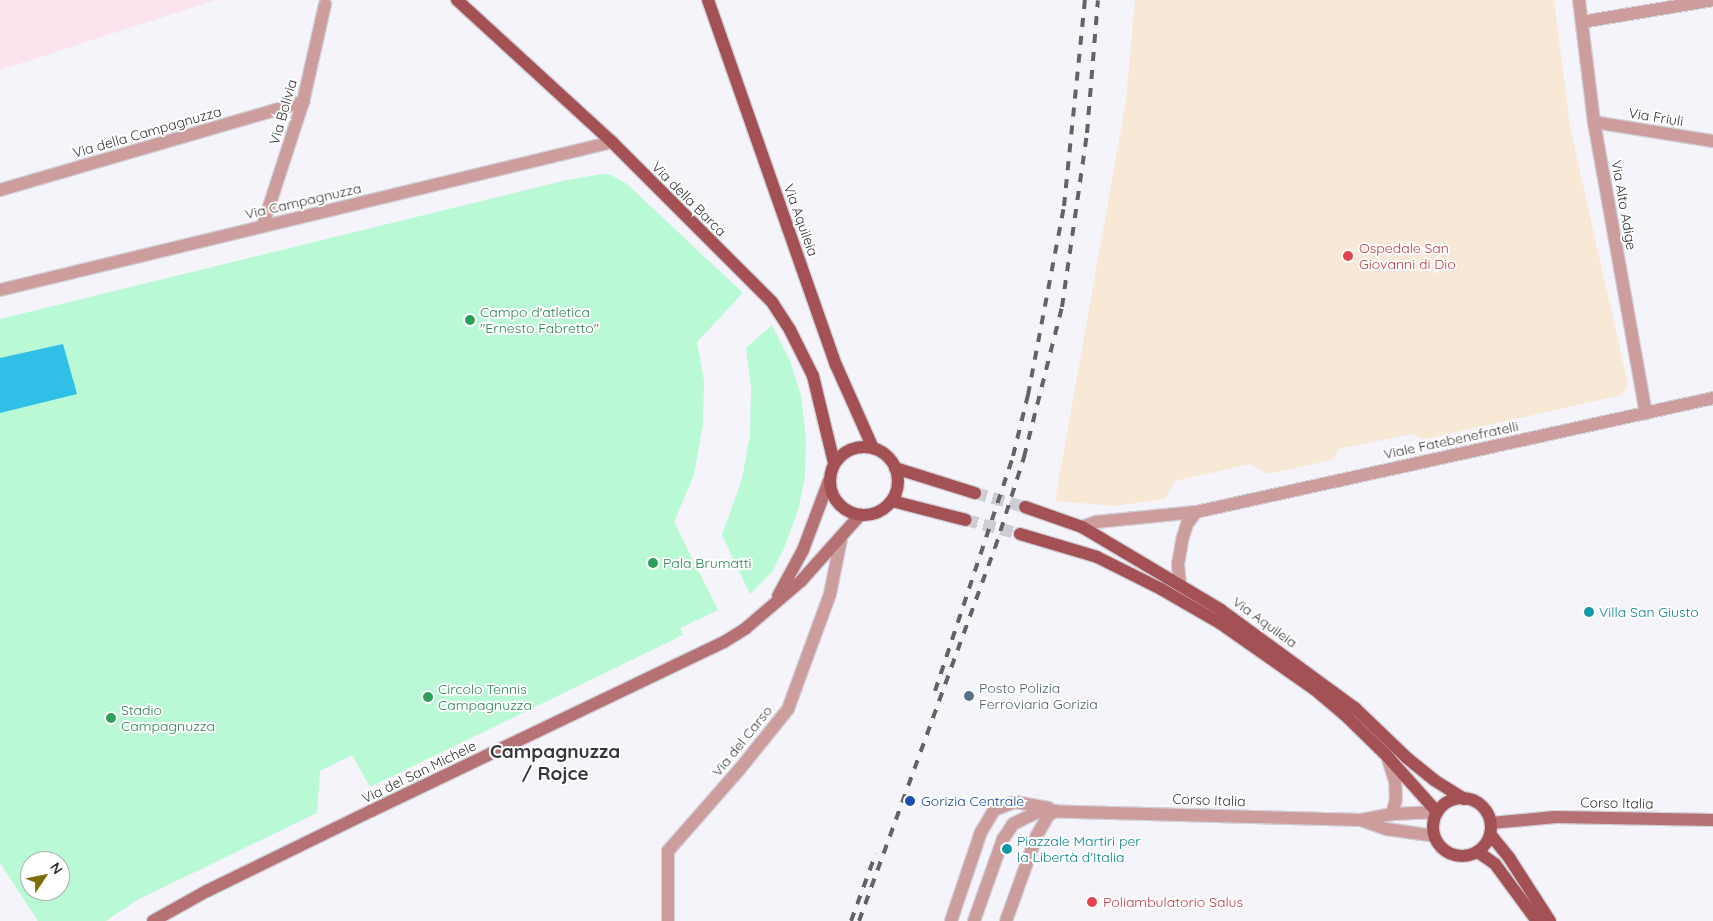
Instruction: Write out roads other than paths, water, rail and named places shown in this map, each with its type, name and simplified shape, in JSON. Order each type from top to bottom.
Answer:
[{"type":"main road","name":"Via della Barca","points":[[457,0],[612,142],[772,302],[790,330],[813,376],[834,463]]},
{"type":"main road","name":"Via Aquileia","points":[[708,0],[836,365],[873,448]]},
{"type":"main road","points":[[873,448],[882,452],[895,468],[898,484],[892,500],[880,511],[860,515],[847,511],[839,505],[834,499],[829,481],[834,463],[850,449],[873,448]]},
{"type":"main road","points":[[895,468],[975,493]]},
{"type":"main road","name":"Via del San Michele","points":[[774,603],[803,550],[829,481]]},
{"type":"main road","points":[[892,500],[966,520]]},
{"type":"main road","name":"Via Aquileia","points":[[1025,507],[1082,527],[1221,610],[1355,708],[1406,758],[1434,780],[1464,799]]},
{"type":"main road","name":"Via del San Michele","points":[[153,921],[207,891],[362,815],[724,642],[801,580],[841,539],[860,515]]},
{"type":"main road","name":"Via Aquileia","points":[[1020,534],[1097,557],[1206,615],[1314,689],[1387,756],[1438,812]]},
{"type":"main road","points":[[1491,829],[1486,844],[1478,852],[1466,856],[1453,855],[1442,848],[1435,836],[1434,824],[1438,812],[1453,800],[1464,799],[1480,805],[1486,812],[1491,829],[1550,921]]},
{"type":"main road","name":"Corso Italia","points":[[1491,829],[1556,817],[1713,820]]},
{"type":"main road","points":[[1478,852],[1494,864],[1537,921]]},
{"type":"street","name":"Via Alto Adige","points":[[1579,0],[1594,122],[1646,414]]},
{"type":"street","points":[[1582,22],[1713,0]]},
{"type":"street","name":"Via Bolivia","points":[[264,226],[302,102],[325,4]]},
{"type":"street","name":"Via della Campagnuzza","points":[[0,190],[302,102]]},
{"type":"street","name":"Via Friuli","points":[[1594,122],[1713,141]]},
{"type":"street","name":"Via Campagnuzza","points":[[0,290],[612,142]]},
{"type":"street","name":"Viale Fatebenefratelli","points":[[1082,527],[1096,522],[1196,512],[1713,398]]},
{"type":"street","points":[[1180,584],[1178,564],[1183,537],[1187,524],[1196,512]]},
{"type":"street","name":"Via del Carso","points":[[668,921],[668,851],[740,770],[788,709],[830,594],[841,539]]},
{"type":"street","points":[[1387,756],[1395,780],[1396,799],[1392,814]]},
{"type":"street","points":[[951,921],[982,832],[994,810],[1015,802],[1055,810]]},
{"type":"street","points":[[974,921],[1003,839],[1008,831],[1014,824],[1030,814],[1055,810]]},
{"type":"street","points":[[1006,921],[1037,835],[1048,816],[1055,810]]},
{"type":"street","name":"Corso Italia","points":[[1055,810],[1361,820],[1392,814],[1438,812]]},
{"type":"street","name":"Corso Italia","points":[[1361,820],[1394,830],[1435,836]]},
{"type":"water","points":[[63,344],[77,394],[0,413],[0,358]]},
{"type":"tunnel","points":[[975,493],[1025,507]]},
{"type":"tunnel","points":[[966,520],[1020,534]]},
{"type":"railway","points":[[935,691],[1013,456],[1028,395],[1064,206],[1085,0]]},
{"type":"railway","points":[[859,921],[995,548],[1024,457],[1062,307],[1087,133],[1098,0]]},
{"type":"railway","points":[[851,921],[876,853]]},
{"type":"place","name":"Ospedale San Giovanni di Dio","points":[[1348,256]]},
{"type":"place","name":"Campo d'atletica \"Ernesto Fabretto\"","points":[[470,320]]},
{"type":"place","name":"Pala Brumatti","points":[[653,563]]},
{"type":"place","name":"Villa San Giusto","points":[[1589,612]]},
{"type":"place","name":"Posto Polizia Ferroviaria Gorizia","points":[[969,696]]},
{"type":"place","name":"Circolo Tennis Campagnuzza","points":[[428,697]]},
{"type":"place","name":"Stadio Campagnuzza","points":[[111,718]]},
{"type":"place","name":"Gorizia Centrale","points":[[910,801]]},
{"type":"place","name":"Piazzale Martiri per la Libertà d'Italia","points":[[1007,849]]},
{"type":"place","name":"Poliambulatorio Salus","points":[[1092,902]]},
{"type":"district","name":"Campagnuzza / Rojce","points":[[555,763]]}]
